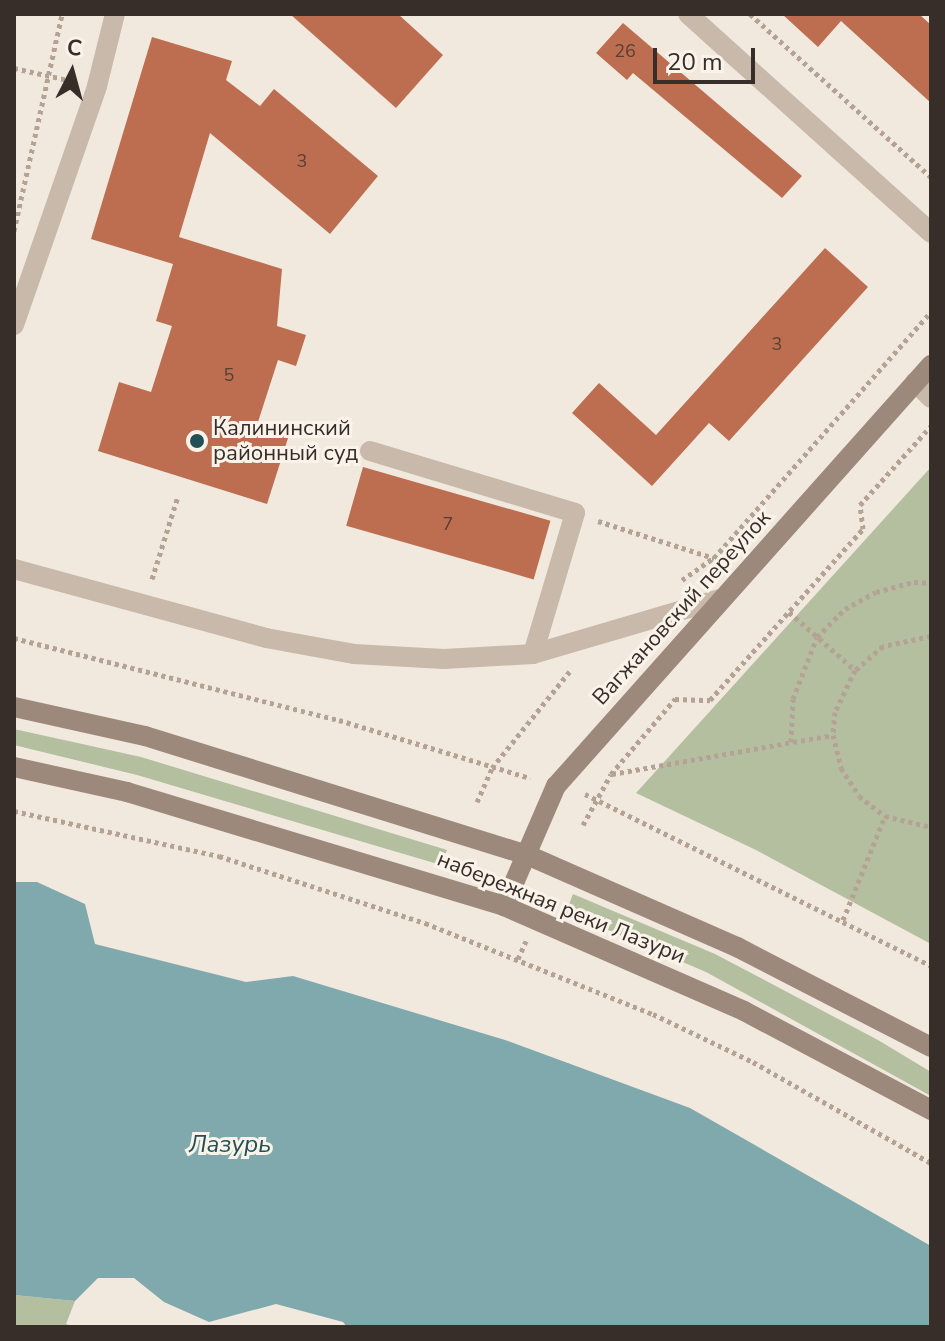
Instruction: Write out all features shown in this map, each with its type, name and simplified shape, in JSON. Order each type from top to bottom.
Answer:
[{"type":"main road","name":"Вагжановский переулок","points":[[504,906],[556,786],[931,365]]},
{"type":"main road","name":"набережная реки Лазури","points":[[14,707],[145,736],[525,854],[737,947],[931,1047]]},
{"type":"main road","name":"набережная реки Лазури","points":[[14,767],[127,792],[504,906],[744,1011],[931,1110]]},
{"type":"street","points":[[14,325],[97,86],[115,14]]},
{"type":"street","points":[[688,14],[931,233]]},
{"type":"street","points":[[915,382],[931,398]]},
{"type":"street","points":[[370,451],[575,513],[533,654]]},
{"type":"street","points":[[14,569],[266,638],[354,654],[444,659],[533,654],[595,639],[723,598]]},
{"type":"path","points":[[14,231],[62,14]]},
{"type":"path","points":[[750,14],[931,177]]},
{"type":"path","points":[[674,585],[714,558],[931,312]]},
{"type":"path","points":[[583,825],[611,774],[675,699],[710,700],[863,529],[860,505],[931,426]]},
{"type":"path","points":[[144,607],[178,496]]},
{"type":"path","points":[[575,513],[714,558]]},
{"type":"path","points":[[791,742],[796,685],[817,637],[845,609],[876,592],[914,582],[931,583]]},
{"type":"path","points":[[789,612],[855,670]]},
{"type":"path","points":[[931,636],[883,646],[855,670],[842,690],[833,735],[841,768],[853,787],[885,816],[931,827]]},
{"type":"path","points":[[14,638],[339,720],[531,778]]},
{"type":"path","points":[[477,802],[492,768],[595,639]]},
{"type":"path","points":[[611,774],[833,735]]},
{"type":"path","points":[[596,797],[931,966]]},
{"type":"path","points":[[14,811],[219,856],[464,938],[653,1014],[753,1062],[931,1163]]},
{"type":"path","points":[[843,920],[885,816]]},
{"type":"green space","points":[[931,467],[931,944],[756,850],[636,793]]},
{"type":"green space","points":[[14,729],[141,757],[447,850],[441,865],[137,775],[14,745]]},
{"type":"green space","points":[[573,894],[715,954],[878,1040],[931,1072],[931,1096],[706,972],[566,912]]},
{"type":"green space","points":[[14,1295],[75,1301],[66,1324],[75,1327],[14,1327]]},
{"type":"water","name":"Лазурь","points":[[14,882],[37,882],[85,904],[95,944],[246,982],[293,976],[505,1040],[690,1108],[931,1246],[931,1327],[347,1327],[343,1322],[276,1304],[209,1322],[164,1302],[134,1278],[98,1278],[75,1301],[14,1295]]},
{"type":"building","points":[[290,14],[398,14],[443,55],[396,108]]},
{"type":"building","points":[[782,14],[919,14],[931,25],[931,103],[841,21],[818,47]]},
{"type":"building","points":[[623,23],[802,176],[782,198],[633,73],[627,80],[596,53]]},
{"type":"building","points":[[152,37],[232,61],[226,80],[260,106],[274,89],[378,176],[330,234],[210,133],[179,237],[282,269],[277,326],[306,335],[296,366],[278,360],[257,425],[289,435],[267,504],[98,451],[119,382],[151,392],[172,326],[156,321],[173,264],[91,239]]},
{"type":"building","points":[[825,248],[868,287],[729,441],[709,423],[652,486],[572,413],[599,383],[656,435]]},
{"type":"building","points":[[363,467],[550,521],[534,579],[346,526]]},
{"type":"place","name":"Калининский районный суд","points":[[197,441]]}]
